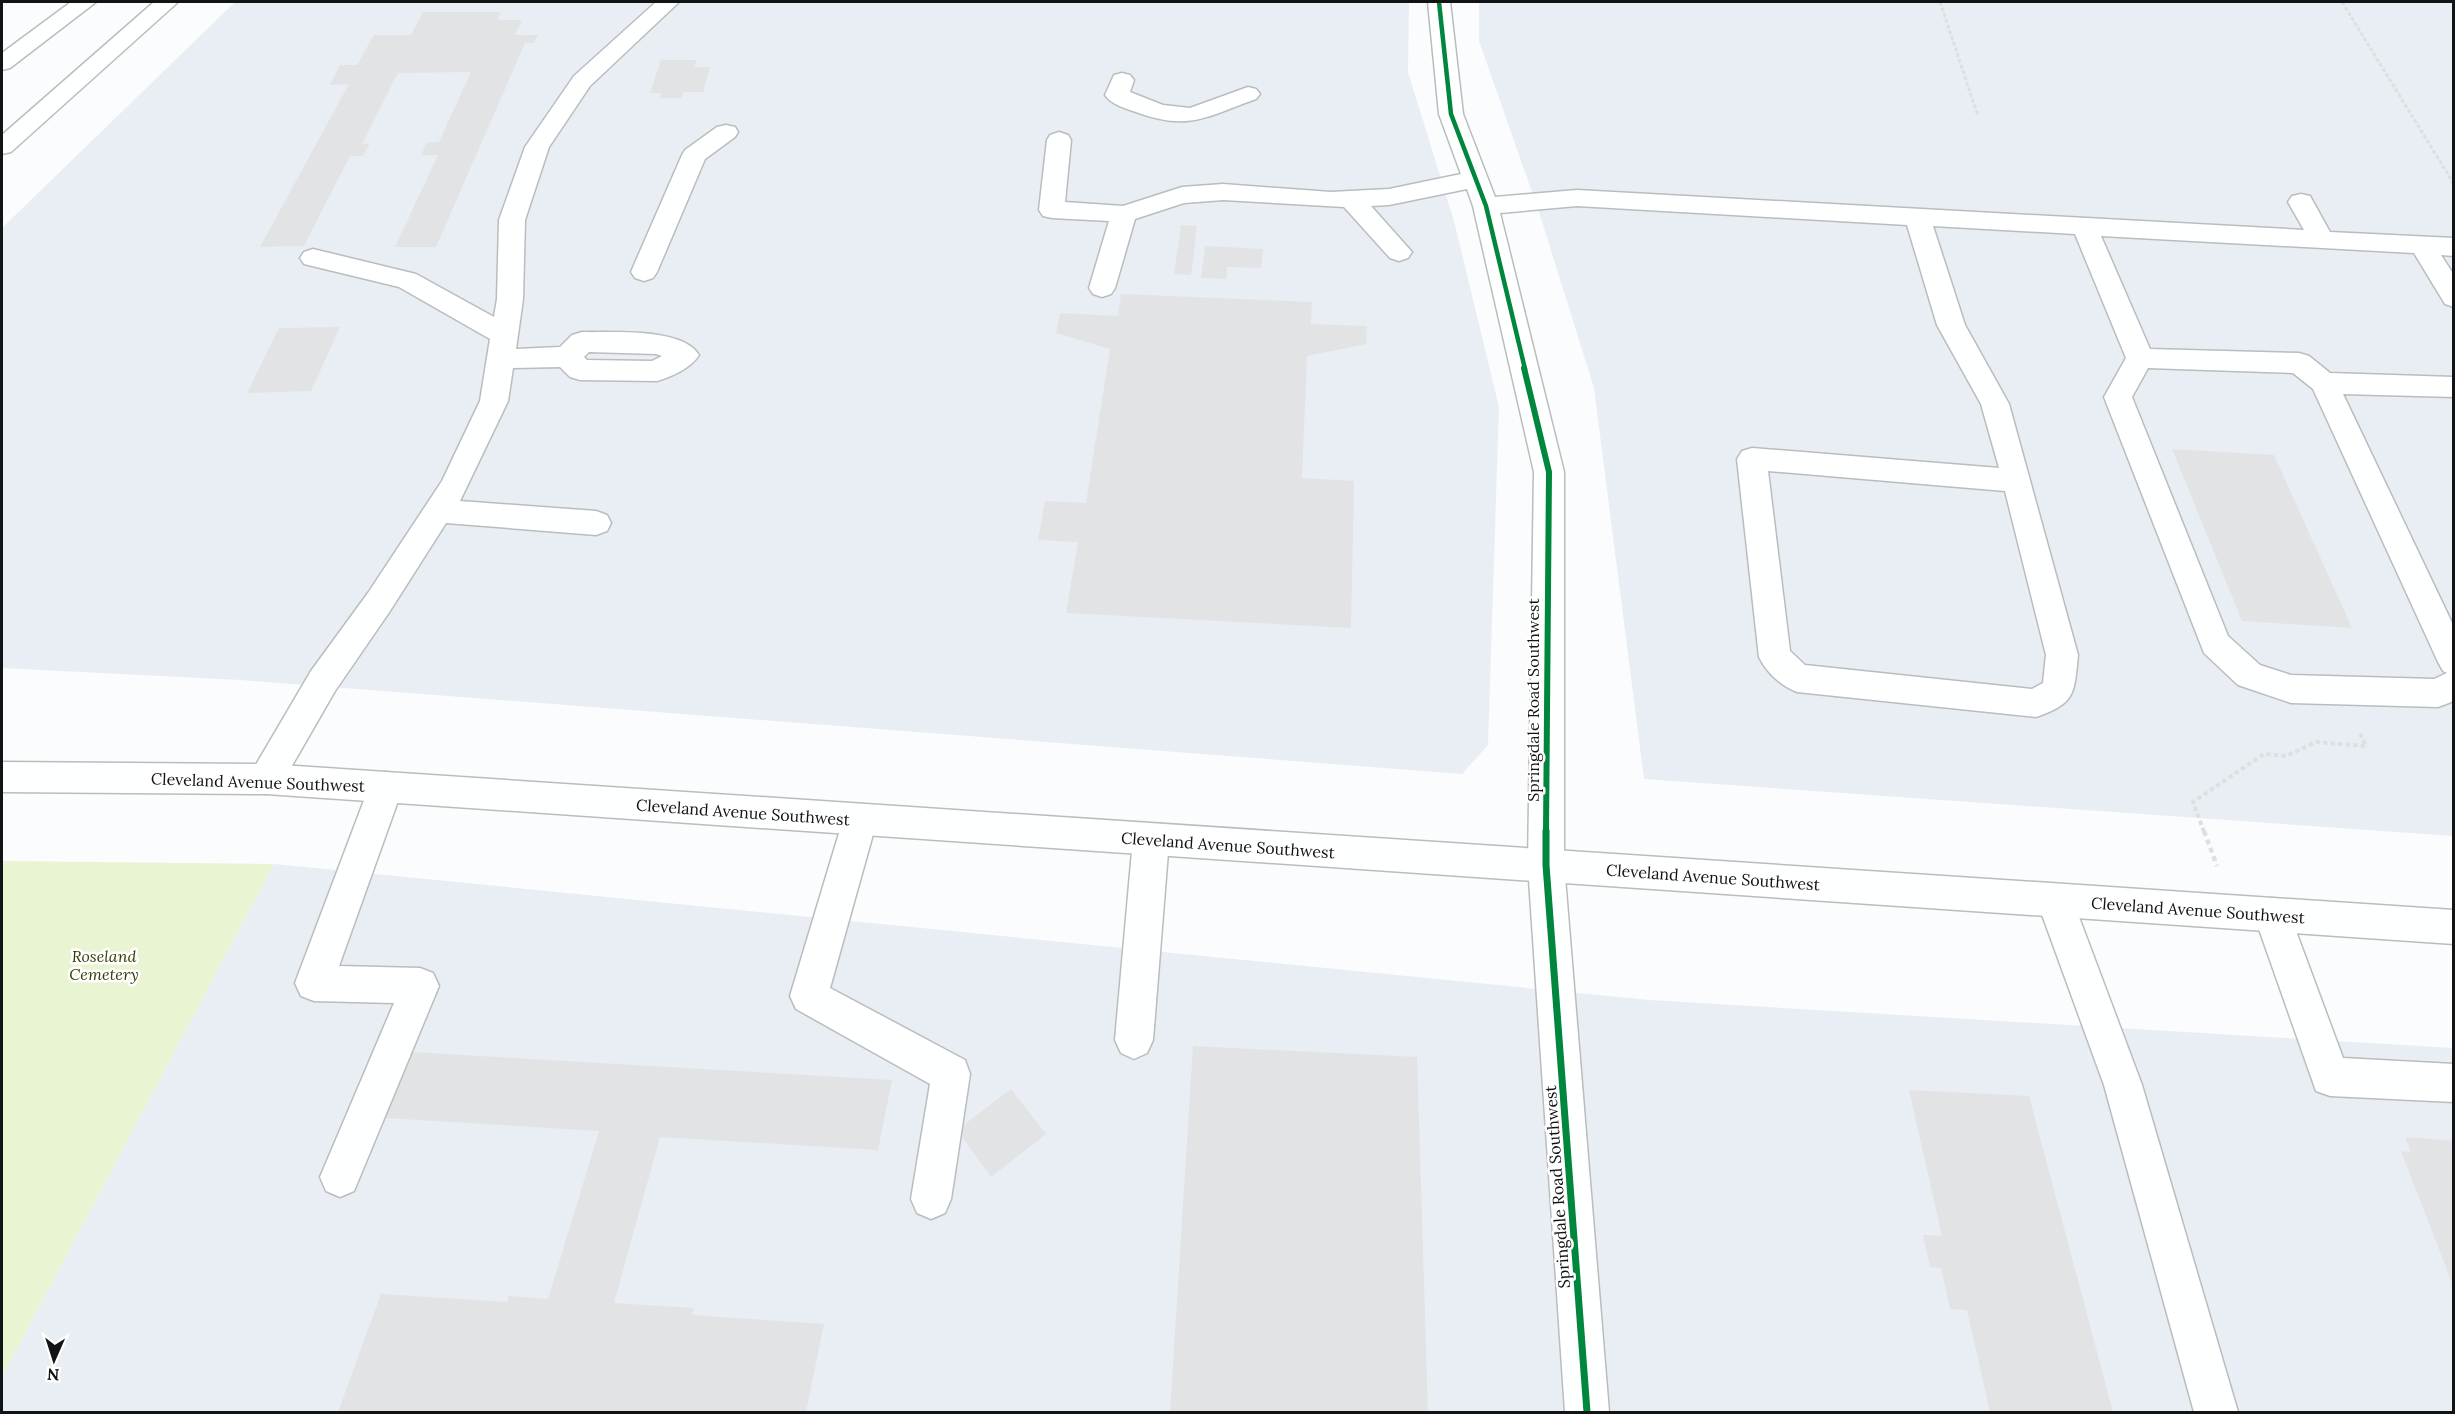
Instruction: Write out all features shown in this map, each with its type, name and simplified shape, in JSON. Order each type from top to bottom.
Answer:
[{"type":"main road","points":[[2,63],[86,2]]},
{"type":"main road","points":[[2,147],[166,2]]},
{"type":"main road","points":[[266,779],[323,681],[379,602],[454,486],[494,401],[510,298],[512,220],[537,147],[582,81],[668,2]]},
{"type":"main road","name":"Springdale Road Southwest","points":[[1439,2],[1451,114],[1481,193],[1549,472],[1546,865],[1587,1413]]},
{"type":"main road","points":[[1122,80],[1117,95],[1144,107],[1192,115],[1248,94]]},
{"type":"main road","points":[[644,272],[694,155],[726,132]]},
{"type":"main road","points":[[1059,140],[1052,210],[1124,214],[1182,195],[1223,192],[1331,200],[1481,193],[2454,247]]},
{"type":"main road","points":[[1350,199],[1399,252]]},
{"type":"main road","points":[[2301,202],[2322,240]]},
{"type":"main road","points":[[1102,288],[1124,214]]},
{"type":"main road","points":[[1918,217],[1932,269],[1951,325],[1995,404],[2017,481],[2062,654],[2058,690],[2036,703],[1797,678],[1775,657],[1752,459],[2017,481]]},
{"type":"main road","points":[[2085,226],[2140,358]]},
{"type":"main road","points":[[2422,245],[2454,298]]},
{"type":"main road","points":[[313,258],[407,280],[503,347],[567,357]]},
{"type":"main road","points":[[2140,358],[2299,363],[2324,383],[2454,663]]},
{"type":"main road","points":[[2140,358],[2118,397],[2215,644],[2249,675],[2290,689],[2438,693],[2454,684]]},
{"type":"main road","points":[[2324,383],[2454,387]]},
{"type":"main road","points":[[438,511],[596,523]]},
{"type":"main road","name":"Cleveland Avenue Southwest","points":[[2,777],[266,779],[2454,927]]},
{"type":"main road","points":[[340,1177],[420,986],[314,983],[386,787]]},
{"type":"main road","points":[[860,820],[809,996],[951,1074],[931,1199]]},
{"type":"main road","points":[[1134,1040],[1151,840]]},
{"type":"main road","points":[[2055,901],[2123,1085],[2216,1413]]},
{"type":"main road","points":[[2272,915],[2330,1077],[2454,1083]]},
{"type":"path","points":[[1940,2],[1978,116]]},
{"type":"path","points":[[2342,2],[2454,184]]},
{"type":"path","points":[[2233,913],[2193,802],[2264,754],[2286,756],[2316,742],[2366,746],[2353,718],[2326,690]]},
{"type":"shaded area","points":[[235,2],[1409,2],[1408,72],[1454,221],[1499,407],[1488,745],[1462,774],[241,680],[2,668],[2,228]]},
{"type":"shaded area","points":[[1479,2],[2453,2],[2453,836],[1644,779],[1594,388],[1539,212],[1479,41]]},
{"type":"shaded area","points":[[274,864],[1649,1000],[2453,1048],[2453,1412],[2,1412],[2,1377]]},
{"type":"green space","name":"Roseland Cemetery","points":[[2,861],[274,864],[2,1377]]},
{"type":"building","points":[[423,12],[501,12],[497,20],[522,20],[515,35],[538,35],[534,43],[525,43],[436,247],[395,247],[438,155],[421,155],[427,143],[439,142],[471,72],[398,73],[362,144],[370,143],[363,156],[350,156],[304,246],[260,247],[349,84],[330,85],[340,65],[357,65],[374,35],[411,35]]},
{"type":"building","points":[[661,60],[697,60],[694,67],[710,67],[703,92],[684,92],[681,98],[660,98],[661,93],[650,93]]},
{"type":"building","points":[[1181,225],[1197,226],[1191,275],[1174,274]]},
{"type":"building","points":[[1205,246],[1263,249],[1261,268],[1227,267],[1226,279],[1201,278]]},
{"type":"building","points":[[1121,294],[1312,302],[1311,324],[1367,326],[1366,344],[1307,356],[1302,478],[1354,481],[1351,628],[1066,613],[1078,542],[1038,540],[1045,501],[1086,503],[1110,349],[1056,333],[1060,313],[1118,316]]},
{"type":"building","points":[[340,327],[311,391],[247,393],[279,328]]},
{"type":"building","points":[[2172,449],[2274,455],[2352,628],[2242,621]]},
{"type":"building","points":[[1193,1046],[1417,1057],[1428,1412],[1170,1412]]},
{"type":"building","points":[[411,1052],[892,1080],[878,1150],[660,1137],[614,1303],[694,1308],[692,1315],[824,1324],[806,1412],[338,1412],[381,1294],[507,1302],[509,1296],[548,1299],[599,1131],[385,1118]]},
{"type":"building","points":[[1011,1089],[1046,1134],[991,1177],[957,1130]]},
{"type":"building","points":[[1909,1090],[2029,1096],[2113,1412],[1990,1412],[1967,1310],[1950,1309],[1941,1268],[1930,1267],[1923,1235],[1942,1236]]},
{"type":"building","points":[[2405,1137],[2454,1141],[2454,1288],[2401,1151],[2411,1152]]},
{"type":"cycle path","points":[[1439,2],[1451,114],[1486,206],[1549,472],[1546,865],[1587,1412]]}]
